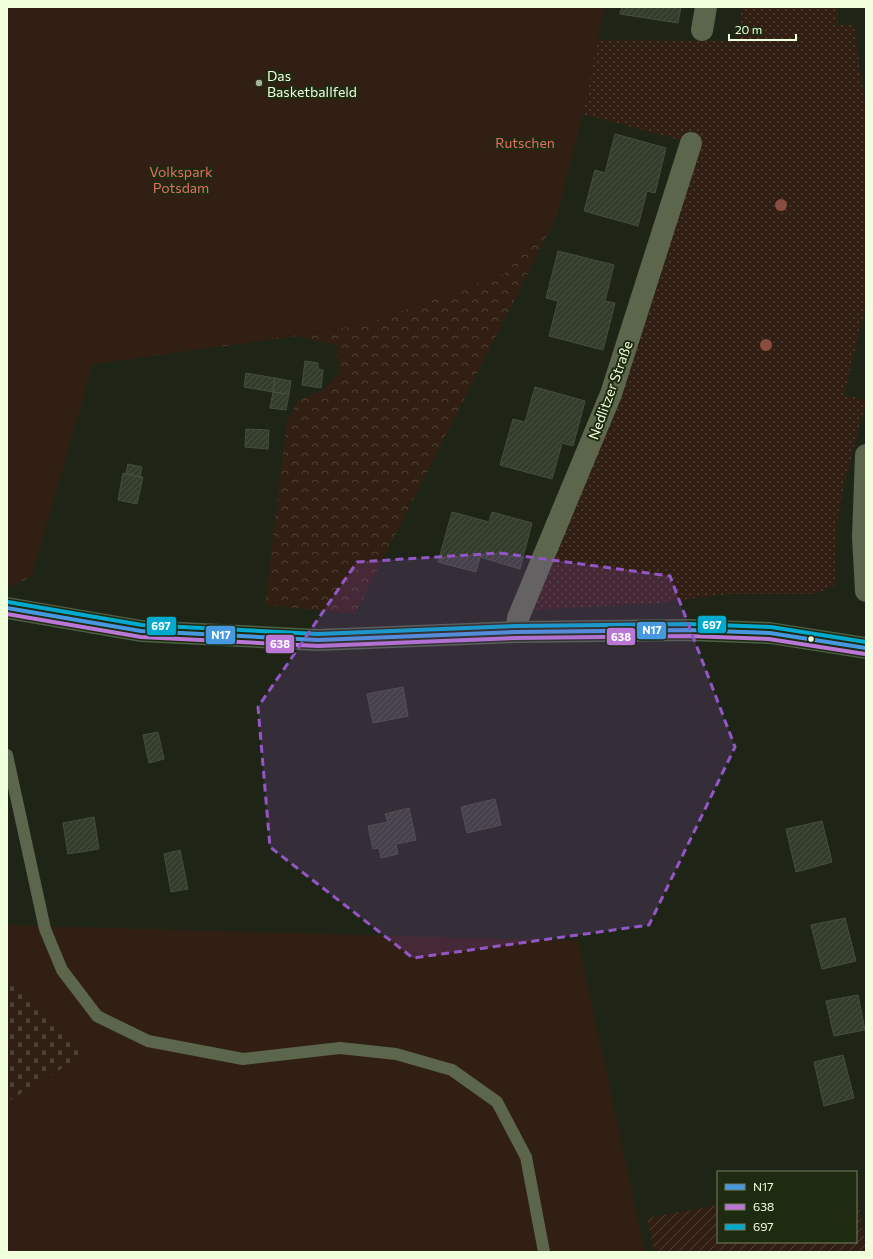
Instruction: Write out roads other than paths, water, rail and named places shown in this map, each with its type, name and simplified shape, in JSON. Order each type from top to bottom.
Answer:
[{"type":"main road","points":[[7,608],[141,631],[318,640],[516,632],[727,631],[770,633],[866,648]]},
{"type":"street","points":[[702,30],[706,7]]},
{"type":"street","name":"Nedlitzer Straße","points":[[516,632],[518,618],[611,394],[692,143]]},
{"type":"street","points":[[866,455],[863,537],[866,591]]},
{"type":"lane","points":[[7,754],[45,929],[62,970],[97,1016],[148,1042],[243,1059],[340,1048],[396,1054],[452,1070],[497,1102],[526,1157],[544,1252]]},
{"type":"place","name":"Das Basketballfeld","points":[[259,83]]},
{"type":"park label","name":"Rutschen","points":[[525,142]]},
{"type":"park label","name":"Volkspark Potsdam","points":[[181,180]]}]
